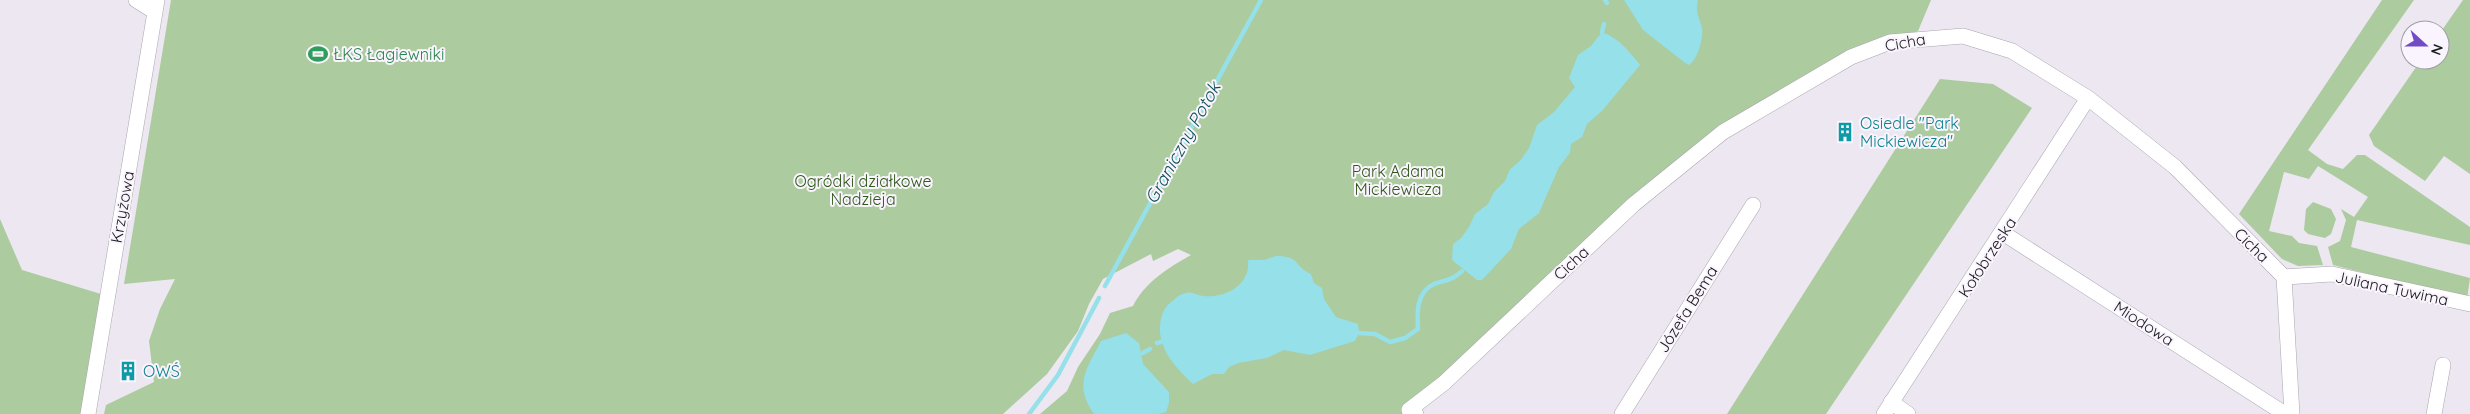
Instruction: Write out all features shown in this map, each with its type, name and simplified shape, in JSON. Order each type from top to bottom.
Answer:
[{"type":"street","points":[[136,0],[156,6]]},
{"type":"street","name":"Krzyżowa","points":[[88,414],[156,6]]},
{"type":"street","name":"Cicha","points":[[1416,414],[1409,410],[1444,383],[1641,198],[1723,132],[1851,57],[1890,42],[1962,36],[2012,50],[2088,98],[2175,166],[2284,277]]},
{"type":"street","name":"Kołobrzeska","points":[[1888,408],[2003,233],[2088,98]]},
{"type":"street","name":"Józefa Bema","points":[[1622,414],[1753,205]]},
{"type":"street","name":"Miodowa","points":[[2003,233],[2285,414]]},
{"type":"street","name":"Juliana Tuwima","points":[[2284,277],[2332,274],[2470,304]]},
{"type":"street","points":[[2284,277],[2292,414]]},
{"type":"street","points":[[2434,414],[2444,365]]},
{"type":"street","points":[[1888,408],[1908,414]]},
{"type":"green space","points":[[171,0],[1931,0],[1918,31],[1851,57],[1723,132],[1407,414],[1040,414],[1067,391],[1078,367],[1100,334],[1110,313],[1133,306],[1138,297],[1151,283],[1191,255],[1178,249],[1153,261],[1151,254],[1103,279],[1089,304],[1078,331],[1047,374],[1003,414],[104,414],[106,405],[154,382],[149,341],[160,309],[175,279],[124,284]]},
{"type":"green space","points":[[2382,0],[2414,0],[2308,150],[2327,164],[2343,169],[2357,155],[2365,155],[2470,227],[2470,245],[2357,220],[2351,247],[2470,278],[2467,299],[2333,265],[2328,247],[2340,241],[2346,220],[2341,209],[2354,217],[2368,197],[2318,166],[2309,179],[2284,172],[2269,231],[2292,236],[2299,243],[2317,246],[2323,265],[2298,266],[2282,259],[2239,214]]},
{"type":"green space","points":[[2463,0],[2470,0],[2470,174],[2444,156],[2425,181],[2374,146],[2369,135],[2414,70],[2450,70],[2449,20]]},
{"type":"green space","points":[[1940,79],[1993,84],[2032,108],[1826,414],[1727,414]]},
{"type":"green space","points":[[2313,202],[2331,209],[2336,219],[2331,234],[2325,238],[2308,234],[2304,230],[2306,209]]},
{"type":"green space","points":[[0,219],[22,270],[101,294],[81,414],[0,414]]},
{"type":"water","points":[[1624,0],[1698,0],[1697,11],[1702,28],[1702,37],[1692,63],[1689,65],[1684,62],[1643,30]]},
{"type":"water","points":[[1602,32],[1619,42],[1640,65],[1602,111],[1587,124],[1582,137],[1571,144],[1570,153],[1559,167],[1539,213],[1519,229],[1511,249],[1482,280],[1477,280],[1452,260],[1453,244],[1461,238],[1475,214],[1488,204],[1494,192],[1505,181],[1510,169],[1520,161],[1529,148],[1537,125],[1554,112],[1575,87],[1569,78],[1578,55],[1591,46]]},
{"type":"water","points":[[1276,256],[1284,256],[1293,260],[1311,274],[1314,283],[1322,288],[1324,299],[1336,317],[1358,324],[1359,333],[1355,341],[1310,355],[1284,350],[1267,358],[1238,363],[1229,367],[1224,374],[1212,374],[1193,384],[1173,363],[1164,347],[1160,329],[1165,308],[1175,298],[1184,294],[1212,296],[1228,292],[1241,283],[1248,269],[1248,260],[1264,260]]},
{"type":"water","points":[[1126,333],[1139,343],[1143,364],[1169,392],[1169,403],[1166,412],[1158,414],[1094,414],[1088,404],[1084,394],[1084,377],[1101,341]]},
{"type":"waterway","name":"Graniczny Potok","points":[[1105,286],[1261,0]]},
{"type":"waterway","points":[[1602,32],[1604,24]]},
{"type":"waterway","points":[[1359,333],[1375,334],[1390,342],[1405,338],[1418,329],[1418,310],[1424,292],[1434,284],[1452,278],[1462,271]]},
{"type":"waterway","name":"Graniczny Potok","points":[[1029,414],[1058,375],[1099,298]]},
{"type":"waterway","points":[[1157,343],[1161,342]]},
{"type":"waterway","points":[[1143,353],[1150,349]]},
{"type":"place","name":"ŁKS Łagiewniki","points":[[318,54]]},
{"type":"place","name":"Osiedle \"Park Mickiewicza\"","points":[[1845,132]]},
{"type":"place","name":"OWŚ","points":[[128,371]]},
{"type":"park label","name":"Park Adama Mickiewicza","points":[[1398,180]]},
{"type":"park label","name":"Ogródki działkowe Nadzieja","points":[[863,190]]}]
